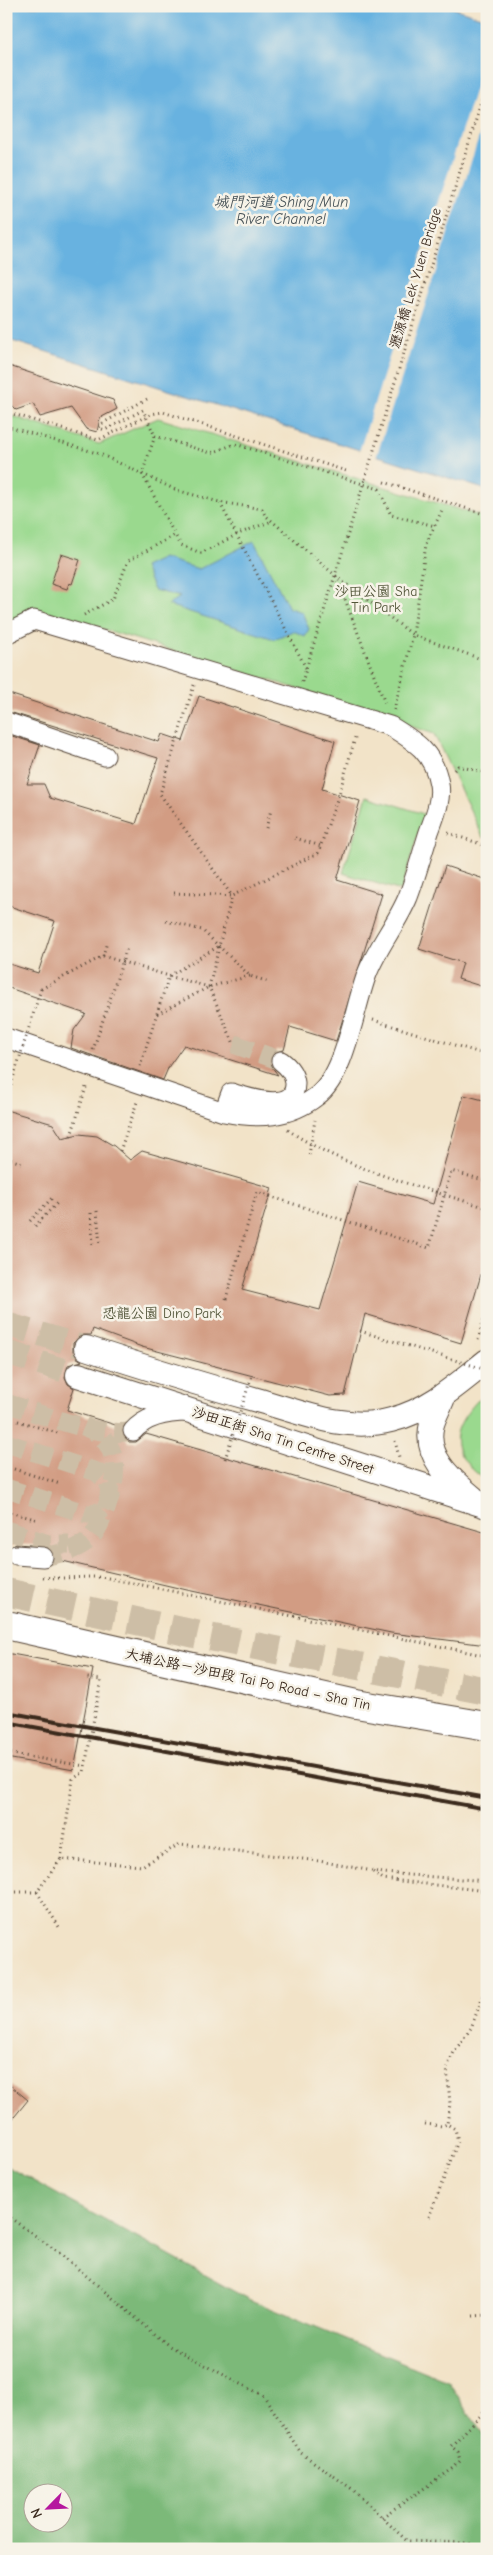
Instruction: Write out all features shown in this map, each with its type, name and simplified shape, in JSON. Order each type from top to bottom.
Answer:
[{"type":"highway","name":"大埔公路－沙田段 Tai Po Road – Sha Tin","points":[[11,1626],[356,1704],[487,1726]]},
{"type":"main road","name":"沙田正街 Sha Tin Centre Street","points":[[86,1348],[164,1374],[347,1424],[390,1420],[410,1414],[444,1395],[482,1351]]},
{"type":"main road","name":"沙田正街 Sha Tin Centre Street","points":[[78,1375],[483,1505]]},
{"type":"main road","points":[[444,1395],[432,1424],[431,1444],[439,1465],[451,1480],[483,1505]]},
{"type":"street","points":[[6,634],[34,620],[391,723],[416,742],[432,760],[440,785],[433,821],[408,897],[367,973],[336,1074],[319,1095],[294,1110],[269,1117],[224,1112],[6,1038]]},
{"type":"street","points":[[6,722],[105,756]]},
{"type":"street","points":[[224,1112],[231,1093],[264,1102],[279,1102],[288,1097],[295,1086],[293,1074],[281,1060]]},
{"type":"street","points":[[133,1431],[146,1420],[172,1412],[194,1412]]},
{"type":"street","points":[[16,1556],[43,1557]]},
{"type":"path","name":"瀝源橋 Lek Yuen Bridge","points":[[297,697],[487,84]]},
{"type":"path","points":[[147,399],[100,424],[98,428],[105,430],[142,410],[155,436],[142,474],[180,545],[200,553],[238,534],[272,521]]},
{"type":"path","points":[[6,409],[10,413],[98,440],[151,414],[162,412],[346,471]]},
{"type":"path","points":[[6,426],[100,454],[176,490],[219,502],[262,509],[272,521],[336,576],[413,635],[486,660]]},
{"type":"path","points":[[155,436],[210,453],[235,444],[363,484],[378,489],[391,515],[435,526]]},
{"type":"path","points":[[384,482],[487,515]]},
{"type":"path","points":[[219,502],[238,534],[306,668]]},
{"type":"path","points":[[391,723],[413,635],[426,544],[443,508]]},
{"type":"path","points":[[62,628],[113,599],[128,561],[175,535]]},
{"type":"path","points":[[336,576],[391,723]]},
{"type":"path","points":[[191,694],[160,794],[232,896],[209,987],[234,1044]]},
{"type":"path","points":[[174,893],[232,896],[318,853],[356,732]]},
{"type":"path","points":[[440,785],[458,766],[487,772]]},
{"type":"path","points":[[266,828],[271,810]]},
{"type":"path","points":[[433,821],[487,846]]},
{"type":"path","points":[[295,838],[321,846]]},
{"type":"path","points":[[166,921],[202,930],[250,976],[269,982]]},
{"type":"path","points":[[103,956],[107,942]]},
{"type":"path","points":[[120,1151],[140,1082],[156,1014],[169,976],[219,946]]},
{"type":"path","points":[[71,1136],[90,1065],[127,948]]},
{"type":"path","points":[[8,1095],[41,989],[103,956],[209,987]]},
{"type":"path","points":[[156,1014],[209,987],[250,976]]},
{"type":"path","points":[[354,1014],[487,1056]]},
{"type":"path","points":[[309,1155],[319,1095]]},
{"type":"path","points":[[269,1117],[311,1145],[362,1168],[487,1208]]},
{"type":"path","points":[[6,1158],[25,1164]]},
{"type":"path","points":[[226,1299],[257,1192],[429,1248],[450,1171],[487,1181]]},
{"type":"path","points":[[30,1221],[52,1197]]},
{"type":"path","points":[[35,1226],[58,1202]]},
{"type":"path","points":[[97,1211],[100,1245]]},
{"type":"path","points":[[91,1213],[93,1245]]},
{"type":"path","points":[[482,1351],[487,1307]]},
{"type":"path","points":[[360,1331],[487,1370]]},
{"type":"path","points":[[225,1459],[252,1375]]},
{"type":"path","points":[[18,1421],[61,1434]]},
{"type":"path","points":[[394,1435],[400,1461]]},
{"type":"path","points":[[14,1469],[60,1484]]},
{"type":"path","points":[[6,1511],[38,1520]]},
{"type":"path","points":[[43,1577],[70,1580],[91,1577],[108,1578],[487,1656]]},
{"type":"path","points":[[37,1892],[62,1859],[73,1778],[84,1772],[101,1680],[87,1678]]},
{"type":"path","points":[[6,1752],[85,1766]]},
{"type":"path","points":[[62,1859],[142,1866],[180,1844],[319,1861],[383,1873],[487,1881]]},
{"type":"path","points":[[370,1871],[383,1879],[487,1891]]},
{"type":"path","points":[[6,1892],[37,1892]]},
{"type":"path","points":[[37,1892],[61,1930]]},
{"type":"path","points":[[447,2124],[450,2104],[447,2067],[454,2052],[471,2028],[487,1985]]},
{"type":"path","points":[[425,2124],[442,2126],[447,2124]]},
{"type":"path","points":[[428,2217],[458,2141],[455,2129],[447,2124]]},
{"type":"path","points":[[6,2215],[56,2251],[169,2346],[264,2396],[301,2453],[352,2489],[406,2541],[469,2543],[476,2549]]},
{"type":"path","points":[[473,2316],[487,2315]]},
{"type":"path","points":[[382,2517],[454,2468],[460,2461],[458,2452],[451,2446],[487,2409]]},
{"type":"green space","name":"沙田公園 Sha Tin Park","points":[[6,414],[99,444],[158,418],[487,518],[487,838],[483,837],[434,734],[321,696],[38,609],[6,624]]},
{"type":"green space","points":[[367,796],[424,814],[401,891],[343,873]]},
{"type":"green space","points":[[487,1391],[487,1481],[463,1458],[458,1448],[457,1437],[459,1426],[465,1415]]},
{"type":"green space","points":[[6,2166],[248,2299],[448,2381],[487,2441],[487,2549],[6,2549]]},
{"type":"water","name":"城門河道 Shing Mun River Channel","points":[[6,6],[447,6],[487,19],[487,490],[6,339]]},
{"type":"water","points":[[254,541],[289,608],[302,612],[309,629],[305,636],[293,631],[274,639],[168,605],[180,597],[154,590],[144,567],[163,558],[199,569]]},
{"type":"pier","points":[[487,51],[487,112],[376,458],[359,452]]},
{"type":"building","points":[[6,365],[113,400],[117,409],[100,418],[97,432],[86,429],[71,408],[40,417],[33,404],[16,410],[6,400]]},
{"type":"building","points":[[61,554],[80,560],[72,584],[69,583],[67,589],[51,584]]},
{"type":"building","points":[[6,693],[159,742],[162,734],[183,741],[199,696],[335,741],[322,789],[360,801],[337,880],[382,894],[336,1041],[290,1027],[284,1050],[276,1051],[270,1059],[271,1066],[278,1075],[184,1045],[169,1066],[163,1080],[71,1048],[74,1030],[86,1014],[6,987],[6,963],[38,973],[55,921],[6,905],[6,734],[40,745],[27,784],[44,784],[50,798],[136,824],[158,758],[6,711]]},
{"type":"building","points":[[445,866],[487,880],[487,988],[458,979],[463,963],[419,949]]},
{"type":"building","points":[[464,1095],[487,1101],[487,1254],[461,1343],[365,1314],[345,1395],[330,1396],[142,1347],[93,1329],[91,1335],[83,1335],[73,1343],[73,1351],[76,1357],[82,1361],[68,1365],[65,1377],[68,1384],[74,1388],[67,1410],[122,1427],[122,1434],[129,1442],[136,1442],[146,1434],[487,1533],[487,1645],[391,1633],[187,1590],[54,1559],[53,1552],[44,1546],[16,1544],[6,1550],[6,1110],[53,1124],[62,1138],[79,1134],[97,1136],[114,1146],[130,1160],[142,1151],[272,1188],[242,1290],[320,1310],[358,1182],[433,1204]]},
{"type":"building","points":[[6,1653],[93,1669],[74,1770],[6,1758]]},
{"type":"building","points":[[6,2082],[28,2100],[6,2127]]},
{"type":"tunnel","points":[[234,1044],[281,1061]]},
{"type":"tunnel","points":[[6,1324],[86,1348]]},
{"type":"tunnel","points":[[6,1352],[78,1375]]},
{"type":"tunnel","points":[[6,1403],[88,1428],[120,1433],[133,1431]]},
{"type":"tunnel","points":[[43,1557],[71,1550],[90,1539],[106,1509],[113,1484],[114,1461],[106,1441],[97,1433],[84,1426]]},
{"type":"tunnel","points":[[6,1443],[97,1472],[109,1484],[109,1496],[103,1509],[93,1514],[87,1514],[6,1488]]},
{"type":"tunnel","points":[[6,1530],[48,1544],[69,1544]]},
{"type":"tunnel","points":[[6,1592],[204,1636],[487,1691]]},
{"type":"railway","points":[[6,1712],[487,1798]]},
{"type":"railway","points":[[6,1722],[487,1809]]},
{"type":"park label","name":"恐龍公園 Dino Park","points":[[162,1313]]}]
